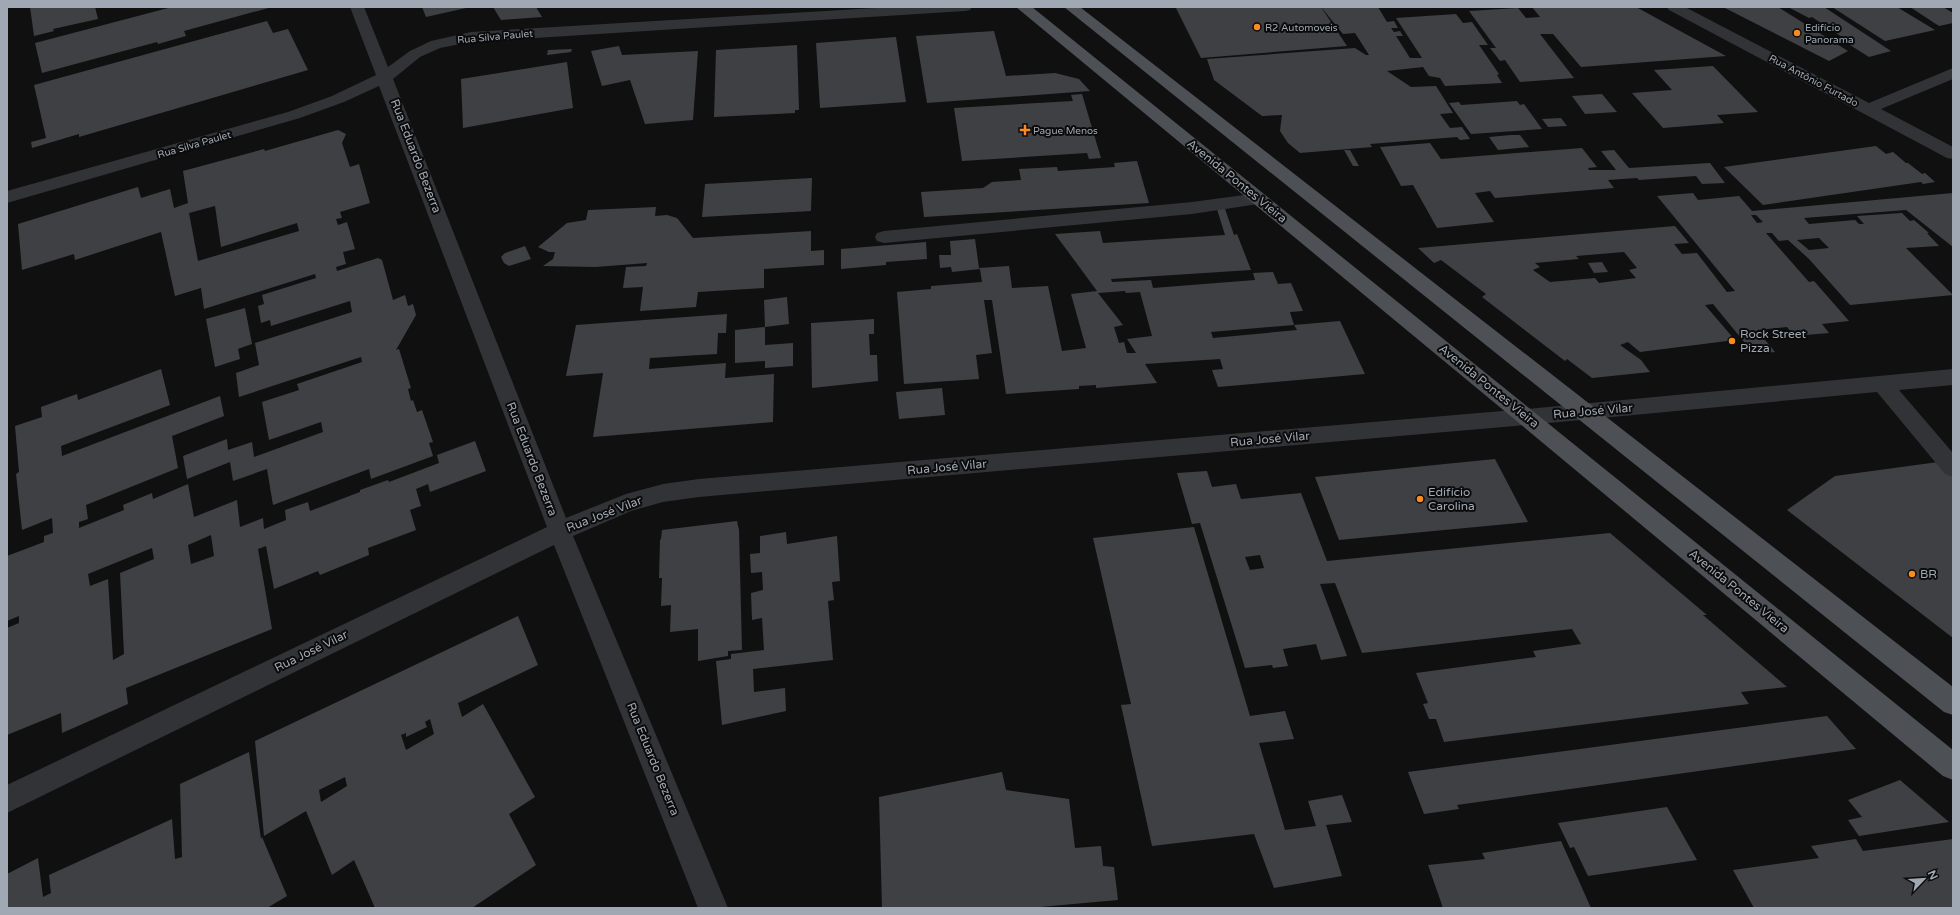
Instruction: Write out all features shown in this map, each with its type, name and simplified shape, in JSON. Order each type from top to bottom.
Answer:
[{"type":"main road","name":"Avenida Pontes Vieira","points":[[1023,7],[1527,417],[1953,767]]},
{"type":"main road","points":[[1071,7],[1583,411],[1947,693]]},
{"type":"street","name":"Rua Eduardo Bezerra","points":[[357,7],[560,531],[713,908]]},
{"type":"street","name":"Rua Silva Paulet","points":[[7,197],[294,115],[338,99],[385,77],[415,54],[436,44],[471,37],[965,7]]},
{"type":"street","name":"Rua Antônio Furtado","points":[[1674,7],[1953,154]]},
{"type":"street","points":[[1869,109],[1896,96],[1953,73]]},
{"type":"street","points":[[884,237],[1184,209],[1259,199]]},
{"type":"street","name":"Rua José Vilar","points":[[7,799],[560,531],[626,503],[663,493],[699,488],[1527,417],[1953,377]]},
{"type":"street","points":[[1882,384],[1953,468]]},
{"type":"building","points":[[30,7],[95,7],[98,19],[53,29],[54,31],[34,36]]},
{"type":"building","points":[[172,7],[272,7],[184,31],[186,36],[158,44],[157,42],[42,73],[35,43]]},
{"type":"building","points":[[422,7],[466,7],[466,8],[426,17]]},
{"type":"building","points":[[493,7],[536,7],[542,17],[501,20]]},
{"type":"building","points":[[1321,7],[1347,46],[1201,58],[1176,8]]},
{"type":"building","points":[[1321,7],[1378,7],[1387,22],[1394,21],[1398,28],[1391,28],[1394,32],[1400,31],[1403,36],[1396,36],[1410,58],[1422,58],[1396,18],[1456,14],[1463,23],[1472,22],[1488,45],[1479,45],[1499,74],[1497,75],[1502,83],[1445,86],[1440,78],[1429,76],[1423,67],[1387,71],[1411,87],[1436,86],[1453,113],[1440,114],[1450,128],[1462,127],[1470,139],[1460,140],[1457,137],[1370,144],[1372,147],[1300,153],[1288,143],[1280,131],[1282,115],[1262,116],[1214,80],[1207,59],[1355,48],[1366,55],[1369,55],[1355,33],[1343,34]]},
{"type":"building","points":[[1532,7],[1636,7],[1726,56],[1581,67],[1553,34],[1540,34],[1574,78],[1520,82],[1505,60],[1500,61],[1490,48],[1496,48],[1469,11],[1518,8],[1526,18],[1540,17]]},
{"type":"building","name":"Edifício Panorama","points":[[1723,7],[1778,7],[1848,51],[1829,61]]},
{"type":"building","points":[[1788,7],[1824,7],[1891,51],[1869,57],[1839,38],[1842,37],[1812,17],[1809,18]]},
{"type":"building","points":[[1832,7],[1897,7],[1935,30],[1885,41]]},
{"type":"building","points":[[1910,7],[1943,7],[1953,13],[1953,23],[1939,26]]},
{"type":"building","points":[[267,21],[273,33],[288,29],[308,70],[79,137],[79,134],[32,148],[31,142],[46,138],[34,85]]},
{"type":"building","points":[[994,31],[1006,76],[1055,73],[1079,79],[1090,91],[927,103],[916,36]]},
{"type":"building","points":[[896,37],[906,102],[820,108],[816,43]]},
{"type":"building","points":[[797,45],[799,110],[795,110],[795,113],[714,117],[716,50]]},
{"type":"building","points":[[619,46],[622,55],[698,51],[693,120],[645,124],[630,80],[602,86],[591,51]]},
{"type":"building","points":[[572,49],[571,52],[547,55],[548,50]]},
{"type":"building","points":[[567,62],[573,108],[463,128],[461,79]]},
{"type":"building","points":[[1713,66],[1758,112],[1717,115],[1724,123],[1663,128],[1632,93],[1672,90],[1654,70]]},
{"type":"building","name":"Pague Menos","points":[[1082,94],[1101,158],[1089,159],[1087,153],[962,161],[954,108],[1073,101],[1071,95]]},
{"type":"building","points":[[1602,94],[1617,112],[1585,114],[1572,96]]},
{"type":"building","points":[[1517,101],[1520,105],[1524,104],[1542,129],[1471,134],[1449,103],[1459,102],[1461,105]]},
{"type":"building","points":[[1561,118],[1567,126],[1548,127],[1542,119]]},
{"type":"building","points":[[338,130],[346,134],[342,143],[350,167],[359,164],[370,203],[340,212],[342,218],[336,219],[338,225],[347,222],[355,249],[343,252],[346,264],[336,267],[337,271],[378,258],[382,260],[393,300],[405,295],[408,306],[413,304],[416,315],[396,350],[399,349],[411,388],[408,389],[411,401],[413,400],[417,412],[422,410],[433,442],[429,443],[433,456],[371,479],[369,469],[273,505],[267,469],[233,481],[230,462],[187,479],[183,456],[227,439],[228,450],[252,442],[254,457],[323,432],[321,422],[269,440],[262,402],[299,390],[297,384],[362,362],[361,357],[239,397],[236,373],[259,365],[255,343],[352,312],[350,301],[271,326],[270,320],[261,323],[258,306],[264,304],[262,295],[316,278],[315,274],[204,309],[201,288],[175,296],[161,232],[75,260],[74,254],[22,270],[18,224],[138,187],[141,198],[170,189],[174,208],[188,203],[183,171],[264,149],[265,151]],"holes":[[[215,206],[221,247],[297,223],[299,231],[198,261],[189,213]]]},
{"type":"building","points":[[1520,135],[1529,147],[1498,150],[1489,137]]},
{"type":"building","points":[[1430,143],[1441,159],[1582,148],[1597,167],[1588,168],[1589,170],[1616,170],[1601,151],[1614,150],[1629,168],[1710,163],[1725,183],[1702,184],[1696,176],[1639,180],[1637,178],[1608,180],[1614,188],[1495,198],[1490,191],[1475,193],[1494,222],[1437,228],[1413,185],[1401,186],[1380,147]]},
{"type":"building","points":[[1876,146],[1886,154],[1893,152],[1922,174],[1925,173],[1935,182],[1923,184],[1921,182],[1763,205],[1724,167]]},
{"type":"building","points":[[1344,150],[1350,150],[1359,166],[1353,166]]},
{"type":"building","points":[[1137,161],[1149,203],[924,217],[921,192],[983,188],[992,182],[1021,180],[1019,169],[1057,167],[1058,171],[1115,167],[1114,163]]},
{"type":"building","points":[[812,178],[811,211],[702,217],[705,184]]},
{"type":"building","points":[[1693,193],[1698,200],[1739,196],[1752,211],[1953,193],[1953,247],[1906,210],[1804,218],[1809,224],[1855,220],[1859,224],[1864,224],[1857,216],[1902,213],[1910,221],[1914,220],[1929,233],[1927,233],[1939,246],[1906,248],[1953,295],[1850,305],[1809,259],[1788,240],[1779,241],[1772,233],[1766,233],[1809,282],[1814,281],[1849,321],[1822,324],[1829,333],[1794,336],[1787,327],[1757,330],[1775,352],[1754,354],[1713,304],[1705,305],[1735,340],[1640,352],[1628,342],[1620,345],[1641,360],[1650,372],[1592,378],[1567,359],[1565,361],[1482,297],[1486,294],[1441,260],[1434,263],[1418,248],[1675,226],[1689,243],[1674,244],[1682,254],[1697,253],[1727,292],[1735,291],[1657,196]],"holes":[[[1751,215],[1756,215],[1763,222],[1757,223]],[[1819,238],[1829,248],[1809,250],[1797,240]],[[1624,252],[1637,268],[1629,270],[1636,278],[1599,283],[1595,278],[1550,282],[1533,270],[1540,267],[1535,263],[1579,259],[1576,256]]]},
{"type":"building","points":[[1216,206],[1224,206],[1234,235],[1237,234],[1251,270],[1111,279],[1112,282],[1151,280],[1153,288],[1255,280],[1253,273],[1273,272],[1278,284],[1291,283],[1303,311],[1290,312],[1294,325],[1340,321],[1365,374],[1218,387],[1212,370],[1223,369],[1220,359],[1145,364],[1157,383],[1096,388],[1096,385],[1079,386],[1079,389],[1006,394],[992,300],[984,300],[992,353],[976,355],[979,379],[904,384],[897,292],[931,289],[931,286],[982,282],[980,269],[952,272],[951,267],[940,268],[939,255],[951,255],[950,241],[975,239],[979,268],[1009,266],[1012,288],[1048,286],[1062,351],[1086,348],[1071,294],[1097,291],[1055,234],[1100,231],[1103,243],[1225,235]],"holes":[[[1125,291],[1126,293],[1140,292],[1152,336],[1127,339],[1136,353],[1127,353],[1124,342],[1119,343],[1114,327],[1123,325],[1098,293]],[[1294,325],[1297,330],[1213,338],[1211,332]]]},
{"type":"building","points":[[656,207],[655,216],[667,215],[677,218],[693,238],[811,231],[811,251],[824,250],[824,265],[764,269],[764,288],[698,292],[696,307],[640,311],[643,287],[623,288],[626,267],[646,266],[647,263],[596,267],[543,266],[553,259],[555,252],[549,252],[538,247],[567,223],[586,220],[588,210]]},
{"type":"building","points":[[926,242],[927,259],[886,262],[886,265],[841,269],[841,249]]},
{"type":"building","points":[[525,246],[531,259],[509,266],[504,263],[501,257],[505,253]]},
{"type":"building","points":[[1602,262],[1608,272],[1594,273],[1588,263]]},
{"type":"building","points":[[787,297],[789,324],[765,327],[764,300]]},
{"type":"building","points":[[245,308],[252,344],[238,349],[240,359],[215,367],[206,319]]},
{"type":"building","points":[[727,314],[726,333],[718,333],[717,354],[650,358],[649,369],[726,363],[725,378],[774,374],[773,422],[593,437],[603,373],[566,376],[576,325]]},
{"type":"building","points":[[874,319],[874,334],[869,334],[870,355],[877,355],[878,381],[812,388],[811,323]]},
{"type":"building","points":[[765,327],[765,345],[793,343],[793,366],[765,368],[765,361],[735,363],[735,330]]},
{"type":"building","points":[[161,369],[170,405],[61,446],[62,456],[220,396],[224,416],[172,436],[178,468],[86,505],[88,519],[79,522],[79,528],[124,510],[123,505],[152,493],[153,499],[188,484],[194,517],[237,500],[240,527],[263,518],[264,529],[286,520],[285,510],[308,502],[310,511],[360,492],[360,490],[388,480],[389,482],[439,463],[437,455],[475,441],[486,471],[430,492],[428,484],[416,489],[421,506],[410,510],[416,530],[368,548],[369,555],[320,575],[318,571],[274,589],[266,546],[258,549],[272,629],[126,688],[128,704],[62,733],[61,713],[7,735],[7,628],[19,623],[19,616],[7,621],[7,556],[44,542],[44,536],[53,533],[52,518],[22,530],[16,474],[19,472],[15,426],[42,417],[41,407],[77,394],[78,400]],"holes":[[[211,535],[214,556],[191,564],[188,545]],[[152,548],[154,559],[120,573],[124,654],[113,660],[108,579],[90,586],[88,574]]]},
{"type":"building","points":[[942,388],[945,415],[899,419],[896,392]]},
{"type":"building","name":"Edifício Carolina","points":[[1495,459],[1528,522],[1339,540],[1315,477]]},
{"type":"building","name":"BR","points":[[1953,460],[1953,638],[1787,510],[1835,476]]},
{"type":"building","points":[[1207,471],[1212,487],[1236,484],[1241,499],[1301,493],[1327,561],[1610,533],[1707,615],[1703,615],[1787,687],[1741,692],[1749,704],[1444,742],[1436,719],[1429,719],[1423,704],[1428,703],[1416,673],[1536,657],[1533,651],[1581,644],[1572,629],[1362,653],[1335,583],[1320,584],[1347,656],[1321,660],[1316,644],[1283,649],[1288,666],[1273,668],[1272,665],[1245,668],[1200,523],[1192,524],[1177,473]],"holes":[[[1260,555],[1264,568],[1250,570],[1245,557]]]},
{"type":"building","points":[[737,521],[739,530],[742,650],[728,651],[728,656],[698,661],[698,629],[670,632],[671,605],[661,606],[662,578],[659,578],[660,540],[662,530]]},
{"type":"building","points":[[1194,527],[1250,716],[1285,711],[1294,739],[1259,743],[1285,830],[1316,826],[1308,801],[1342,795],[1352,822],[1326,825],[1342,876],[1274,888],[1254,834],[1152,846],[1121,705],[1131,704],[1093,538]]},
{"type":"building","points":[[786,532],[787,544],[837,536],[840,581],[832,582],[834,600],[828,601],[833,660],[753,669],[754,692],[785,688],[786,711],[722,725],[716,661],[731,659],[731,654],[764,650],[762,618],[752,620],[751,593],[763,590],[762,572],[751,573],[750,554],[760,553],[760,536]]},
{"type":"building","points":[[518,616],[538,665],[458,703],[462,717],[483,704],[535,797],[509,814],[536,865],[472,908],[375,908],[354,860],[332,875],[306,811],[264,836],[255,741]],"holes":[[[430,719],[434,734],[406,750],[401,735],[406,733],[406,737],[427,727],[425,722]],[[345,777],[347,786],[321,802],[319,790]]]},
{"type":"building","points":[[1827,716],[1856,749],[1457,805],[1459,809],[1424,814],[1408,772]]},
{"type":"building","points":[[249,752],[261,839],[262,837],[287,896],[267,908],[7,908],[7,874],[38,858],[43,897],[51,893],[49,875],[172,819],[175,859],[182,857],[180,784]]},
{"type":"building","points":[[1002,772],[1006,790],[1069,799],[1075,848],[1101,846],[1103,866],[1114,867],[1118,900],[1029,908],[882,908],[879,797]]},
{"type":"building","points":[[1900,780],[1949,822],[1859,836],[1848,820],[1862,817],[1848,800]]},
{"type":"building","points":[[1667,807],[1697,860],[1588,876],[1574,847],[1570,848],[1558,823]]},
{"type":"building","points":[[1856,839],[1863,851],[1953,839],[1953,908],[1754,908],[1733,870],[1819,858],[1811,846]]},
{"type":"building","points":[[1561,841],[1591,908],[1443,908],[1428,865],[1485,859],[1482,853]]},
{"type":"place","name":"R2 Automoveis","points":[[1257,27]]},
{"type":"place","name":"Edifício Panorama","points":[[1797,33]]},
{"type":"place","name":"Pague Menos","points":[[1025,130]]},
{"type":"place","name":"Rock Street Pizza","points":[[1732,341]]},
{"type":"place","name":"Edifício Carolina","points":[[1420,499]]},
{"type":"place","name":"BR","points":[[1912,574]]}]
